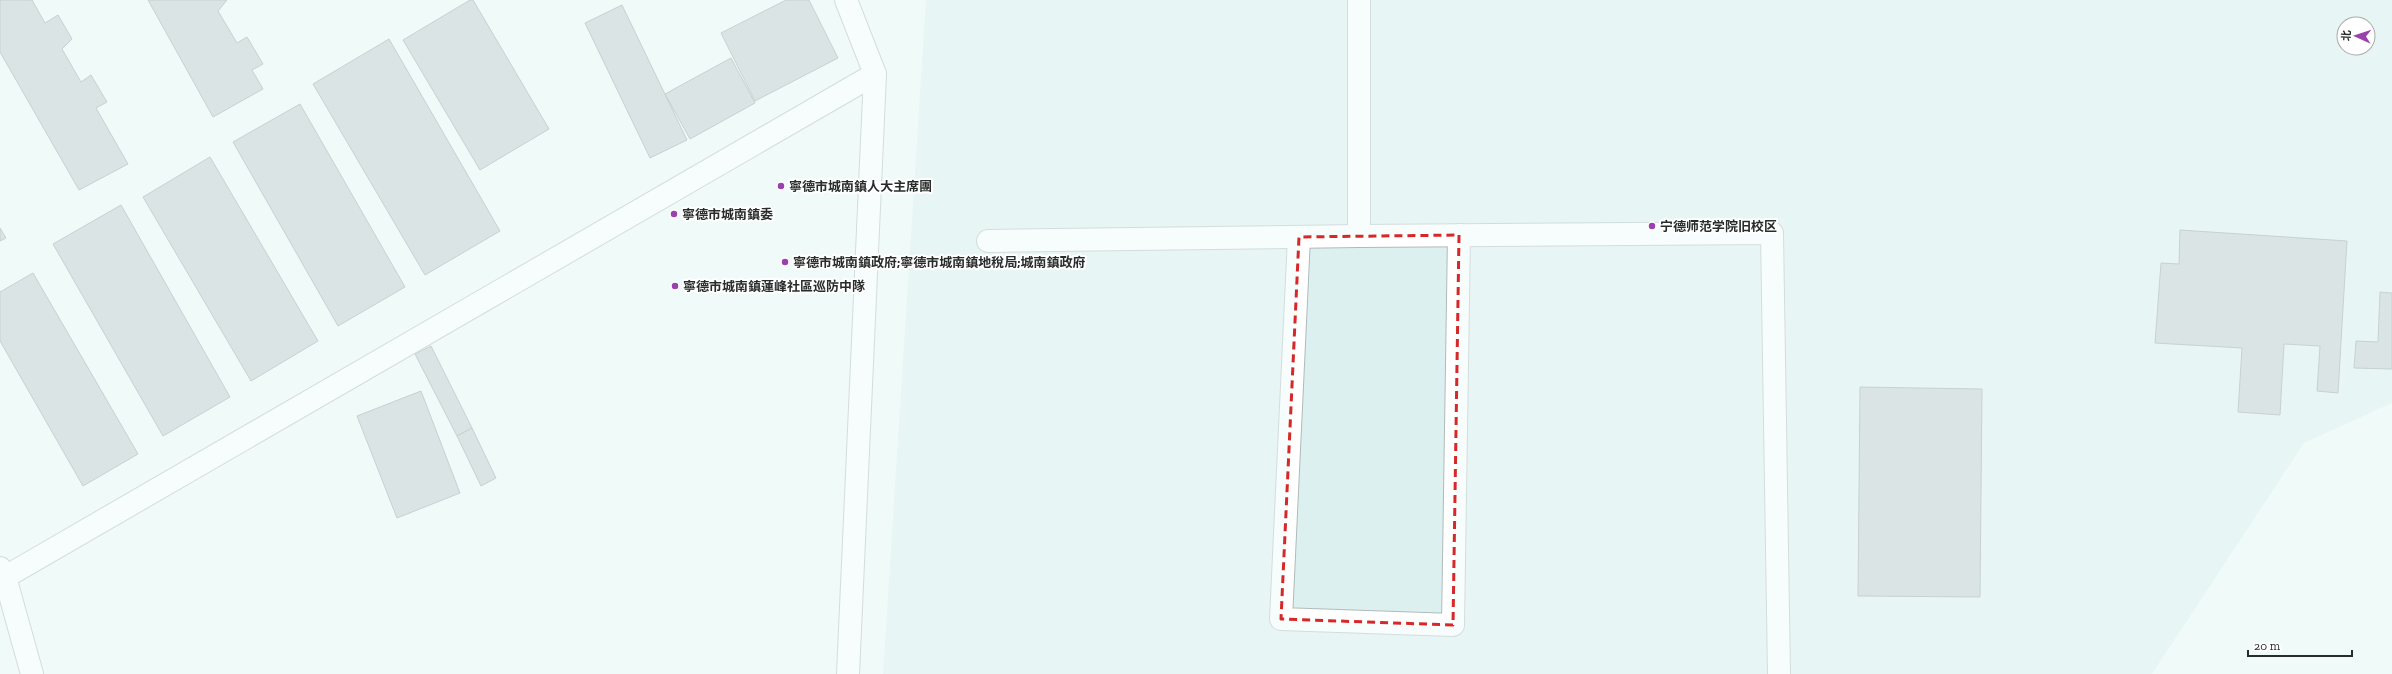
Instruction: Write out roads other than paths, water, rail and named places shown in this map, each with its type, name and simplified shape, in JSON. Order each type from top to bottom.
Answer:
[{"type":"street","points":[[846,0],[876,74],[848,674]]},
{"type":"street","points":[[1359,236],[1360,0]]},
{"type":"street","points":[[32,674],[2,575],[876,74]]},
{"type":"street","points":[[988,242],[1359,236],[1772,233],[1779,674]]},
{"type":"street","points":[[1299,237],[1281,619],[1453,625],[1459,235]]},
{"type":"place","name":"寧德市城南鎮人大主席團","points":[[781,186]]},
{"type":"place","name":"寧德市城南鎮委","points":[[674,214]]},
{"type":"place","name":"宁德师范学院旧校区","points":[[1652,226]]},
{"type":"place","name":"寧德市城南鎮政府;寧德市城南鎮地稅局;城南鎮政府","points":[[785,262]]},
{"type":"place","name":"寧德市城南鎮蓮峰社區巡防中隊","points":[[675,286]]}]
